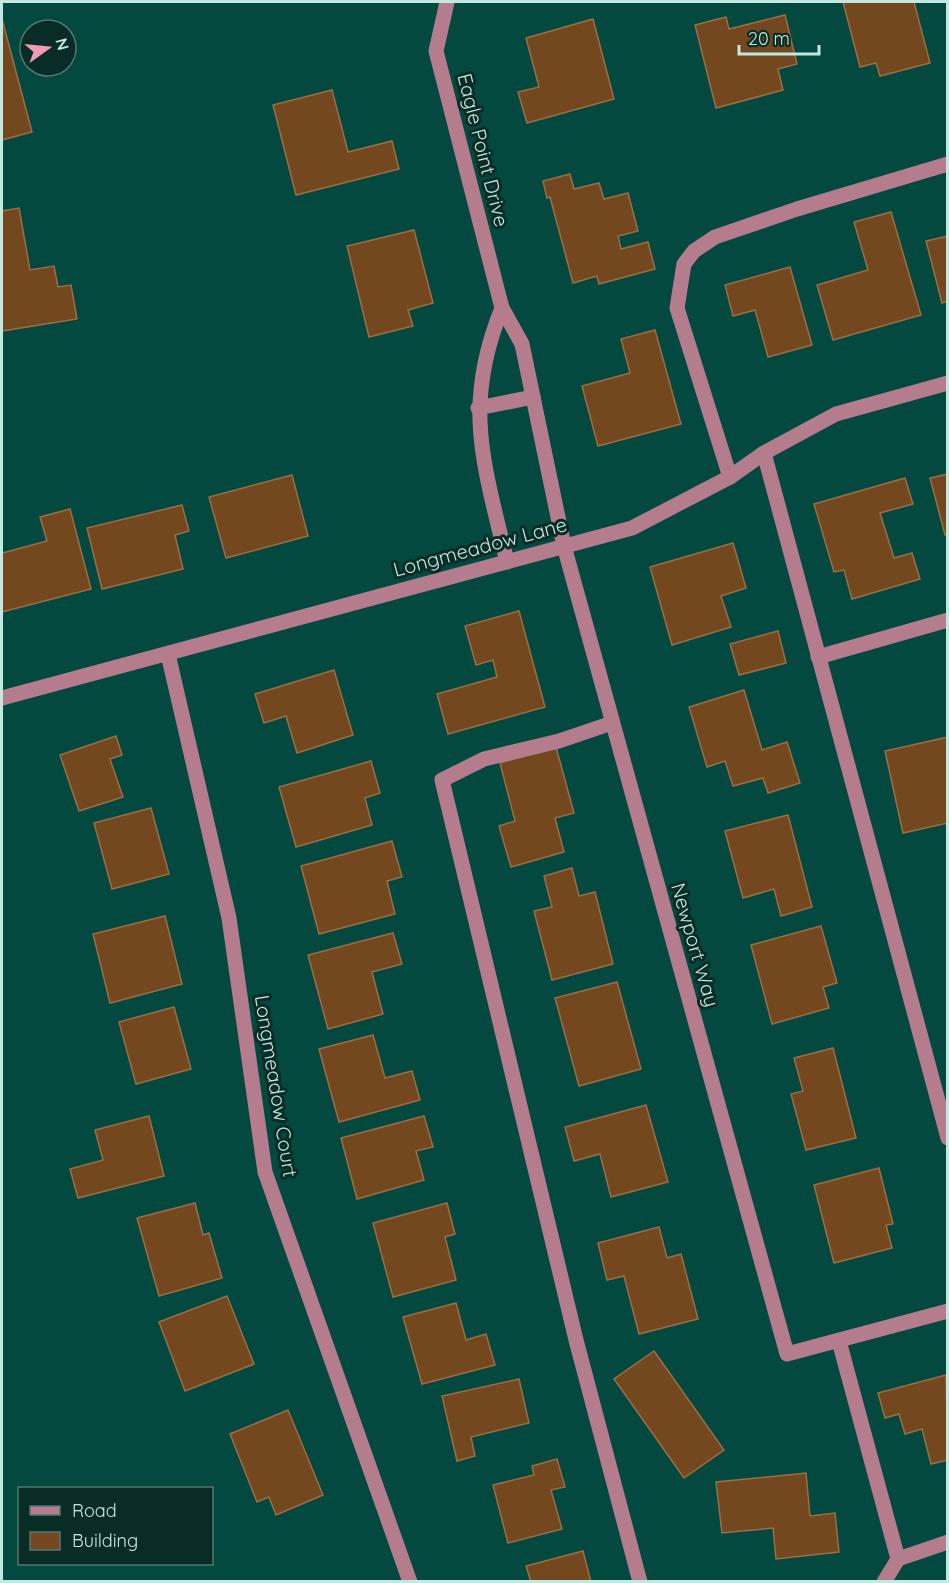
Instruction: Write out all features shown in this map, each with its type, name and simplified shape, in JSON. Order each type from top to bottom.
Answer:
[{"type":"street","name":"Eagle Point Drive","points":[[447,2],[436,51],[502,308],[522,344],[564,546]]},
{"type":"street","points":[[730,477],[677,308],[684,264],[694,251],[715,237],[797,208],[948,164]]},
{"type":"street","points":[[502,308],[487,345],[478,408],[480,446],[507,562]]},
{"type":"street","name":"Longmeadow Lane","points":[[2,698],[632,528],[730,477],[764,453],[836,414],[948,383]]},
{"type":"street","points":[[478,408],[533,397]]},
{"type":"street","points":[[764,453],[948,1138]]},
{"type":"street","name":"Newport Way","points":[[564,546],[787,1354],[839,1341]]},
{"type":"street","points":[[818,657],[948,620]]},
{"type":"street","name":"Longmeadow Court","points":[[168,654],[229,918],[265,1172],[410,1581]]},
{"type":"street","points":[[612,723],[559,741],[484,759],[442,780],[576,1340],[639,1581]]},
{"type":"street","points":[[898,1559],[839,1341],[948,1311]]},
{"type":"street","points":[[884,1581],[898,1559],[948,1542]]},
{"type":"building","points":[[843,2],[914,2],[930,63],[880,76],[876,63],[860,67]]},
{"type":"building","points":[[785,15],[797,64],[778,69],[783,90],[716,108],[695,25],[726,17],[729,29]]},
{"type":"building","points":[[2,19],[32,132],[2,140]]},
{"type":"building","points":[[593,19],[614,99],[527,123],[518,92],[539,87],[526,38]]},
{"type":"building","points":[[332,90],[348,152],[392,141],[399,169],[296,195],[273,105]]},
{"type":"building","points":[[570,174],[574,189],[599,183],[604,199],[628,193],[638,231],[618,236],[621,249],[648,242],[655,269],[599,284],[597,276],[573,283],[550,197],[547,198],[543,181]]},
{"type":"building","points":[[19,208],[30,270],[54,266],[58,287],[71,285],[77,319],[2,331],[2,211]]},
{"type":"building","points":[[891,212],[921,315],[833,340],[817,285],[868,270],[854,222]]},
{"type":"building","points":[[414,230],[433,303],[408,310],[413,326],[369,337],[347,246]]},
{"type":"building","points":[[948,236],[948,301],[942,303],[926,241]]},
{"type":"building","points":[[790,267],[812,345],[768,357],[755,310],[733,316],[725,285]]},
{"type":"building","points":[[655,330],[681,424],[598,446],[582,386],[630,373],[621,339]]},
{"type":"building","points":[[948,474],[948,534],[945,535],[930,478]]},
{"type":"building","points":[[292,475],[308,536],[226,558],[209,497]]},
{"type":"building","points":[[905,478],[913,504],[880,513],[894,558],[912,553],[920,579],[852,599],[844,570],[834,572],[814,504]]},
{"type":"building","points":[[182,505],[189,531],[175,535],[183,569],[102,589],[87,528]]},
{"type":"building","points":[[70,509],[91,589],[2,612],[2,553],[47,541],[40,517]]},
{"type":"building","points":[[733,543],[746,588],[721,596],[731,627],[672,645],[650,567]]},
{"type":"building","points":[[519,611],[545,707],[448,734],[437,694],[497,677],[493,660],[476,665],[465,626]]},
{"type":"building","points":[[778,631],[786,663],[739,675],[730,644]]},
{"type":"building","points":[[334,670],[353,735],[297,753],[286,716],[264,723],[255,694]]},
{"type":"building","points":[[744,690],[762,750],[787,742],[800,783],[768,793],[763,778],[733,786],[725,761],[707,767],[689,707]]},
{"type":"building","points":[[116,736],[122,755],[110,759],[123,797],[79,811],[60,755]]},
{"type":"building","points":[[948,737],[948,823],[903,833],[885,751]]},
{"type":"building","points":[[556,747],[574,813],[555,818],[564,852],[511,867],[499,826],[515,821],[500,763]]},
{"type":"building","points":[[371,761],[380,793],[365,798],[372,825],[296,847],[279,787]]},
{"type":"building","points":[[151,808],[169,874],[112,889],[94,823]]},
{"type":"building","points":[[788,815],[812,907],[781,916],[774,889],[743,898],[725,831]]},
{"type":"building","points":[[392,841],[402,877],[387,881],[395,914],[319,934],[301,866]]},
{"type":"building","points":[[572,868],[579,896],[595,892],[613,964],[552,980],[534,911],[552,907],[544,876]]},
{"type":"building","points":[[165,916],[182,984],[110,1003],[93,934]]},
{"type":"building","points":[[821,926],[837,983],[823,987],[829,1008],[772,1024],[751,945]]},
{"type":"building","points":[[393,933],[402,964],[372,972],[383,1014],[328,1029],[308,955]]},
{"type":"building","points":[[617,982],[641,1069],[579,1086],[555,998]]},
{"type":"building","points":[[174,1007],[191,1069],[136,1084],[119,1022]]},
{"type":"building","points":[[373,1035],[385,1078],[412,1071],[420,1100],[339,1122],[319,1049]]},
{"type":"building","points":[[833,1048],[856,1138],[806,1150],[791,1094],[803,1091],[794,1058]]},
{"type":"building","points":[[646,1105],[668,1182],[611,1197],[600,1154],[574,1161],[565,1127]]},
{"type":"building","points":[[149,1116],[164,1176],[78,1198],[70,1169],[103,1160],[95,1130]]},
{"type":"building","points":[[424,1116],[433,1147],[416,1151],[424,1180],[357,1199],[341,1138]]},
{"type":"building","points":[[879,1168],[893,1224],[886,1225],[892,1248],[834,1263],[814,1185]]},
{"type":"building","points":[[195,1203],[203,1235],[209,1233],[222,1278],[159,1296],[137,1218]]},
{"type":"building","points":[[447,1203],[455,1234],[445,1237],[456,1280],[393,1297],[373,1223]]},
{"type":"building","points":[[659,1227],[667,1258],[681,1254],[698,1319],[639,1334],[624,1276],[607,1280],[598,1243]]},
{"type":"building","points":[[227,1296],[254,1364],[185,1391],[159,1322]]},
{"type":"building","points":[[456,1303],[466,1340],[486,1334],[495,1365],[422,1384],[403,1317]]},
{"type":"building","points":[[654,1351],[724,1450],[684,1478],[614,1379]]},
{"type":"building","points":[[946,1375],[948,1460],[931,1464],[922,1429],[905,1434],[899,1414],[885,1418],[878,1393]]},
{"type":"building","points":[[519,1379],[529,1423],[471,1437],[475,1456],[457,1461],[442,1396]]},
{"type":"building","points":[[288,1410],[323,1495],[276,1515],[269,1497],[257,1502],[230,1434]]},
{"type":"building","points":[[557,1459],[565,1487],[551,1490],[562,1529],[508,1543],[493,1485],[534,1475],[532,1466]]},
{"type":"building","points":[[806,1473],[810,1516],[835,1513],[839,1552],[776,1559],[773,1528],[722,1533],[716,1482]]},
{"type":"building","points":[[583,1551],[591,1582],[531,1582],[526,1566]]}]
